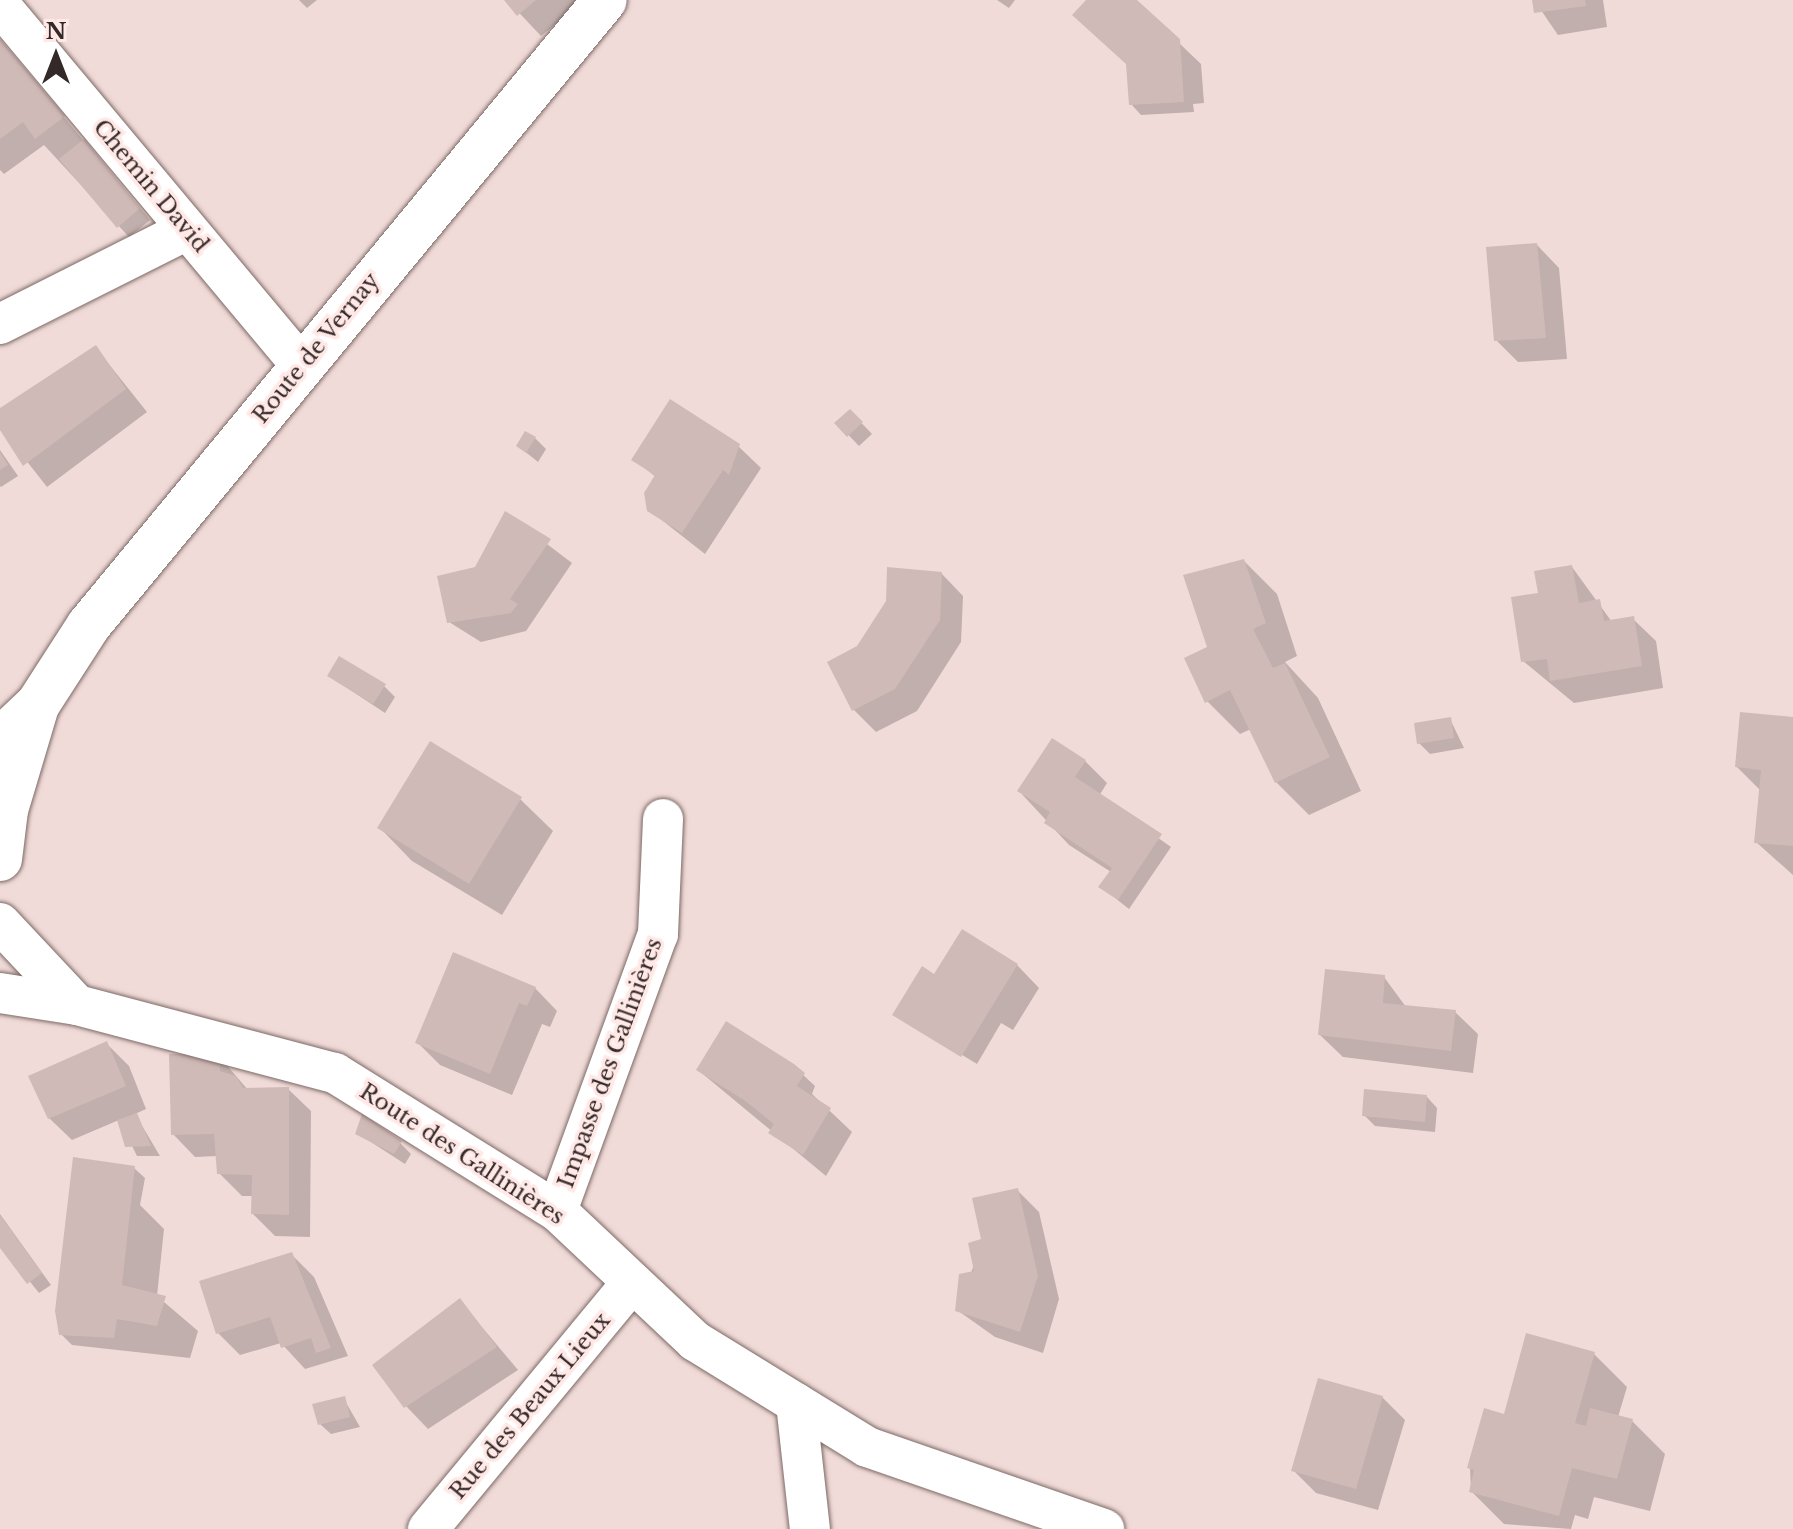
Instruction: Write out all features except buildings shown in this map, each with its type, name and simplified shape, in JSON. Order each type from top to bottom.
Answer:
[{"type":"street","name":"Route de Vernay","points":[[0,740],[38,704],[89,625],[605,0]]},
{"type":"street","name":"Chemin David","points":[[0,5],[302,366]]},
{"type":"street","points":[[0,324],[187,230]]},
{"type":"street","name":"Route de Vernay","points":[[0,859],[6,810],[38,704]]},
{"type":"street","name":"Impasse des Gallinières","points":[[557,1211],[658,934],[663,819]]},
{"type":"street","points":[[0,923],[77,1005]]},
{"type":"street","name":"Route des Gallinières","points":[[0,993],[77,1005],[335,1073],[557,1211],[695,1341],[867,1447],[1104,1529]]},
{"type":"street","name":"Rue des Beaux Lieux","points":[[428,1529],[632,1282]]},
{"type":"street","points":[[796,1403],[810,1529]]}]
